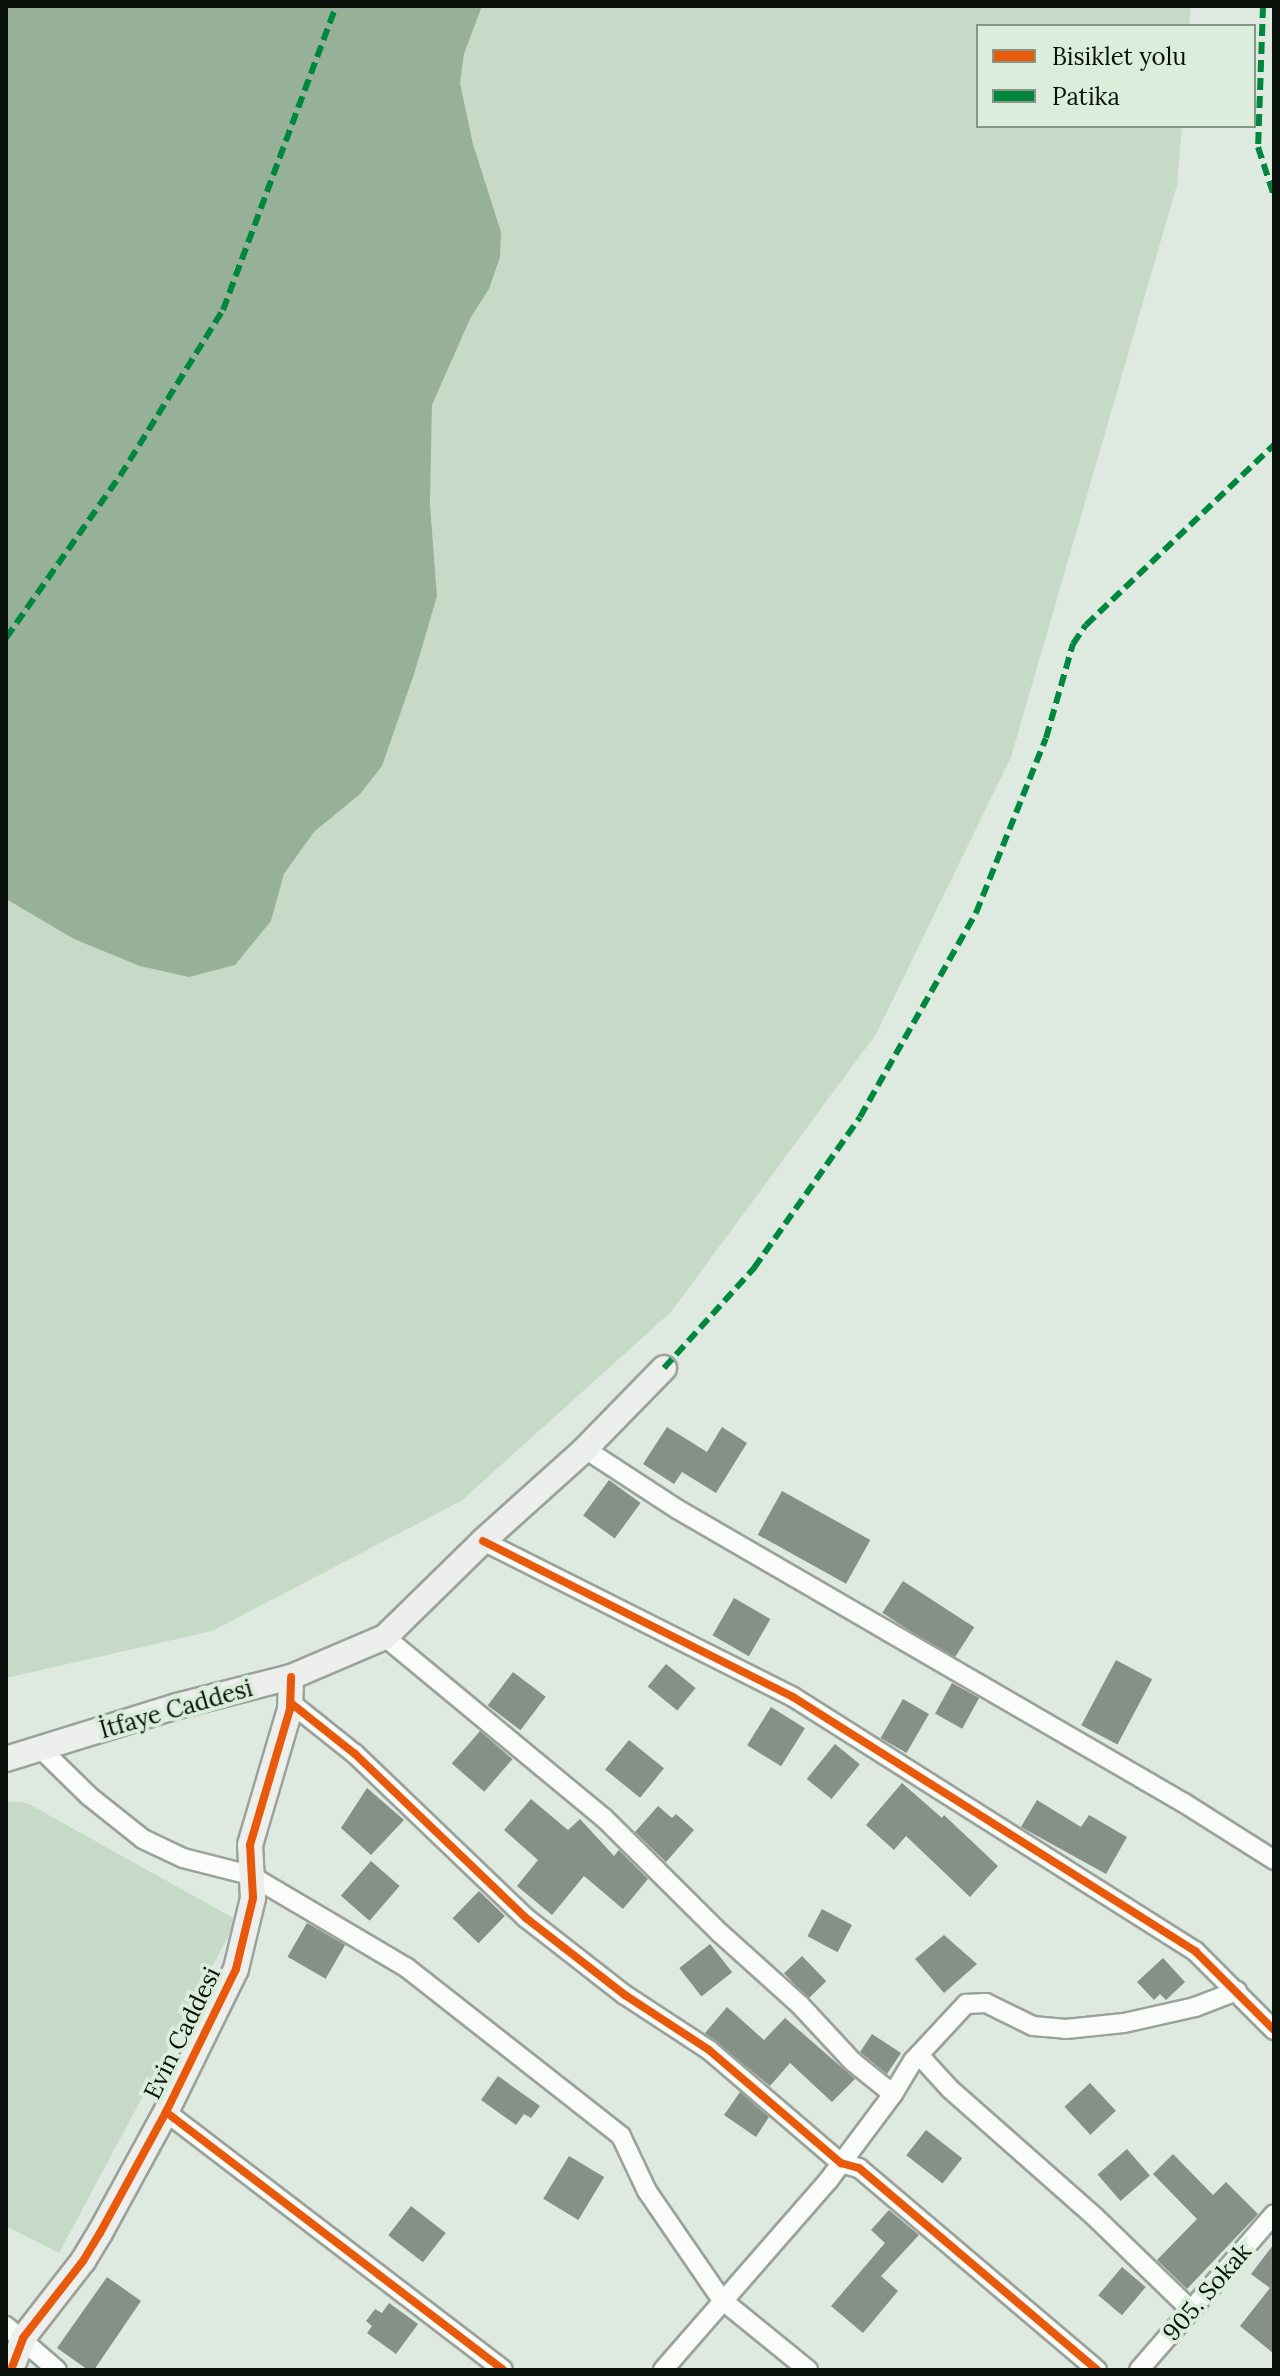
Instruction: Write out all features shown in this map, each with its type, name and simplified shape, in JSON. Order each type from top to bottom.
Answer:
[{"type":"street","name":"İtfaye Caddesi","points":[[6,1759],[177,1706],[291,1677],[385,1637],[483,1541],[585,1449],[664,1368]]},
{"type":"street","points":[[585,1449],[677,1509],[1184,1803],[1274,1860]]},
{"type":"street","points":[[483,1541],[793,1697],[1183,1943],[1237,1991],[1274,2030]]},
{"type":"street","points":[[385,1637],[604,1818],[720,1933],[800,2005],[853,2062],[893,2094]]},
{"type":"street","name":"Evin Caddesi","points":[[11,2370],[12,2339],[83,2261],[166,2112],[236,1969],[253,1898],[250,1845],[291,1703],[291,1677]]},
{"type":"street","points":[[291,1703],[355,1754],[526,1918],[625,1995],[709,2050],[841,2163],[859,2168],[1097,2370]]},
{"type":"street","points":[[40,1748],[89,1796],[143,1839],[183,1858],[250,1875],[407,1968],[621,2136],[647,2191],[722,2300],[808,2370]]},
{"type":"street","points":[[663,2370],[841,2163],[919,2055],[966,2004],[986,2003],[1033,2026],[1066,2029],[1124,2023],[1195,2007],[1237,1991]]},
{"type":"street","points":[[919,2055],[950,2089],[1095,2217],[1191,2310]]},
{"type":"street","points":[[166,2112],[503,2370]]},
{"type":"street","name":"905. Sokak","points":[[1139,2370],[1274,2214]]},
{"type":"street","points":[[12,2339],[57,2370]]},
{"type":"shaded area","points":[[6,6],[482,6],[464,54],[460,83],[473,144],[501,232],[500,257],[489,289],[471,317],[432,405],[430,504],[437,596],[415,671],[382,766],[360,794],[314,832],[284,874],[271,921],[235,965],[189,977],[140,966],[74,939],[6,899]]},
{"type":"shaded area","points":[[482,6],[1191,6],[1189,24],[976,24],[976,128],[1182,128],[1177,185],[1011,757],[876,1034],[671,1312],[461,1501],[212,1631],[6,1678],[6,899],[74,939],[271,921],[284,874],[314,832],[360,794],[437,596],[430,504],[432,405],[471,317],[489,289],[501,232],[473,144],[460,83],[464,54]]},
{"type":"shaded area","points":[[6,1801],[27,1803],[237,1920],[59,2253],[6,2226]]},
{"type":"building","points":[[667,1427],[707,1452],[722,1427],[747,1443],[716,1493],[682,1472],[674,1484],[643,1464]]},
{"type":"building","points":[[609,1480],[641,1503],[615,1539],[583,1516]]},
{"type":"building","points":[[782,1491],[870,1540],[846,1584],[758,1535]]},
{"type":"building","points":[[903,1581],[974,1627],[954,1659],[882,1613]]},
{"type":"building","points":[[734,1598],[770,1619],[749,1656],[712,1635]]},
{"type":"building","points":[[1116,1660],[1152,1679],[1117,1745],[1081,1725]]},
{"type":"building","points":[[666,1664],[696,1688],[677,1710],[648,1687]]},
{"type":"building","points":[[513,1672],[546,1697],[520,1730],[488,1706]]},
{"type":"building","points":[[952,1683],[979,1698],[962,1729],[935,1714]]},
{"type":"building","points":[[903,1699],[929,1714],[906,1753],[880,1738]]},
{"type":"building","points":[[771,1707],[805,1728],[781,1766],[747,1745]]},
{"type":"building","points":[[480,1731],[512,1759],[484,1792],[452,1763]]},
{"type":"building","points":[[629,1740],[664,1768],[640,1798],[605,1770]]},
{"type":"building","points":[[835,1744],[860,1764],[832,1799],[807,1779]]},
{"type":"building","points":[[902,1783],[942,1818],[944,1815],[998,1866],[970,1897],[906,1836],[894,1850],[866,1825]]},
{"type":"building","points":[[367,1788],[404,1820],[371,1855],[341,1828]]},
{"type":"building","points":[[531,1799],[568,1830],[580,1819],[614,1856],[619,1850],[648,1879],[623,1909],[584,1876],[552,1915],[517,1886],[538,1860],[504,1830]]},
{"type":"building","points":[[1037,1800],[1081,1827],[1089,1815],[1127,1837],[1106,1874],[1021,1827]]},
{"type":"building","points":[[658,1806],[672,1818],[676,1814],[694,1830],[666,1862],[635,1832]]},
{"type":"building","points":[[371,1861],[400,1886],[370,1921],[341,1896]]},
{"type":"building","points":[[479,1891],[505,1916],[478,1943],[453,1918]]},
{"type":"building","points":[[822,1909],[852,1925],[837,1952],[807,1936]]},
{"type":"building","points":[[307,1923],[345,1945],[326,1979],[288,1957]]},
{"type":"building","points":[[944,1935],[977,1964],[944,1993],[915,1959]]},
{"type":"building","points":[[710,1944],[732,1972],[701,1996],[679,1968]]},
{"type":"building","points":[[802,1956],[826,1981],[808,1999],[784,1973]]},
{"type":"building","points":[[1163,1958],[1185,1982],[1166,2000],[1160,1994],[1154,2000],[1137,1982]]},
{"type":"building","points":[[727,2007],[764,2040],[785,2018],[855,2079],[832,2102],[790,2063],[770,2086],[705,2033]]},
{"type":"building","points":[[872,2034],[901,2053],[887,2074],[860,2052]]},
{"type":"building","points":[[498,2076],[540,2106],[531,2118],[524,2114],[516,2125],[481,2100]]},
{"type":"building","points":[[1090,2083],[1116,2111],[1090,2135],[1064,2107]]},
{"type":"building","points":[[740,2092],[769,2117],[756,2137],[724,2115]]},
{"type":"building","points":[[926,2130],[962,2158],[943,2184],[906,2155]]},
{"type":"building","points":[[1127,2149],[1150,2175],[1121,2201],[1098,2175]]},
{"type":"building","points":[[1173,2154],[1213,2195],[1226,2182],[1258,2214],[1187,2289],[1157,2260],[1197,2219],[1153,2174]]},
{"type":"building","points":[[569,2156],[604,2177],[578,2220],[543,2199]]},
{"type":"building","points":[[411,2206],[446,2233],[423,2262],[388,2235]]},
{"type":"building","points":[[889,2210],[919,2235],[881,2276],[898,2291],[863,2333],[831,2306],[885,2243],[871,2230]]},
{"type":"building","points":[[1274,2244],[1274,2354],[1240,2326],[1270,2288],[1251,2274]]},
{"type":"building","points":[[1122,2267],[1146,2287],[1122,2315],[1098,2295]]},
{"type":"building","points":[[107,2277],[141,2301],[94,2370],[88,2370],[57,2348]]},
{"type":"building","points":[[389,2303],[418,2324],[396,2354],[367,2333],[372,2326],[366,2321],[375,2309],[382,2313]]},
{"type":"marked path","points":[[6,638],[120,476],[223,310],[336,6]]},
{"type":"marked path","points":[[1263,6],[1258,147],[1274,196]]},
{"type":"marked path","points":[[664,1368],[754,1268],[860,1117],[976,913],[1046,738],[1073,644],[1086,625],[1274,445]]},
{"type":"cycle path","points":[[483,1541],[793,1697],[1195,1951],[1274,2030]]},
{"type":"cycle path","points":[[11,2370],[23,2338],[83,2261],[100,2233],[166,2112],[236,1969],[253,1898],[250,1845],[290,1709],[291,1677]]},
{"type":"cycle path","points":[[291,1703],[355,1754],[526,1918],[625,1995],[709,2050],[841,2163],[859,2168],[1097,2370]]},
{"type":"cycle path","points":[[166,2112],[503,2370]]}]
